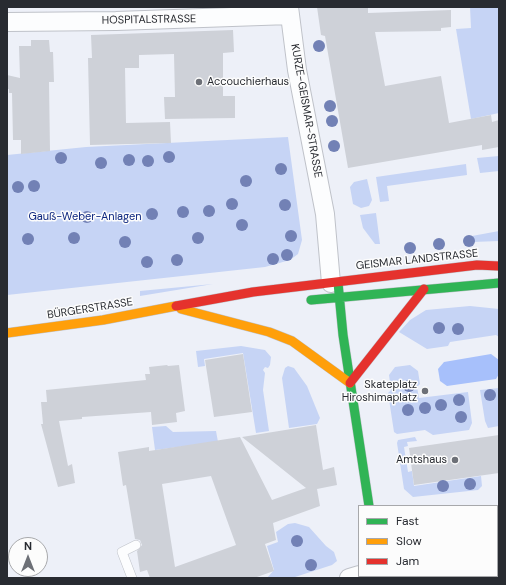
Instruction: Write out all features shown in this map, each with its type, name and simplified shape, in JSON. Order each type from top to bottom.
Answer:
[{"type":"main road","name":"GEISMAR LANDSTRASSE","points":[[335,290],[477,265],[499,266]]},
{"type":"main road","points":[[304,300],[335,290],[424,289],[499,283]]},
{"type":"main road","points":[[350,383],[424,289]]},
{"type":"main road","points":[[335,290],[340,353],[350,383],[369,505]]},
{"type":"main road","name":"BÜRGERSTRASSE","points":[[7,333],[104,320],[176,308],[253,292],[335,290]]},
{"type":"main road","name":"BÜRGERSTRASSE","points":[[176,308],[237,304]]},
{"type":"main road","points":[[176,308],[269,332],[292,341],[350,383]]},
{"type":"street","name":"HOSPITALSTRASSE","points":[[7,22],[116,14],[290,11]]},
{"type":"street","name":"KURZE-GEISMAR-STRASSE","points":[[290,11],[301,92],[325,214],[335,290]]},
{"type":"lane","points":[[132,578],[122,552],[136,545]]},
{"type":"green space","points":[[470,7],[499,7],[499,113],[471,119],[456,29],[471,28]]},
{"type":"green space","name":"Gauß-Weber-Anlagen","points":[[288,137],[302,240],[298,254],[290,260],[265,267],[7,295],[7,155],[86,147]]},
{"type":"green space","points":[[499,156],[499,171],[480,173],[477,158]]},
{"type":"green space","points":[[466,164],[467,175],[387,186],[389,201],[380,202],[376,177]]},
{"type":"green space","points":[[367,179],[372,200],[369,206],[361,208],[353,204],[350,187],[354,182]]},
{"type":"green space","points":[[376,213],[380,244],[375,244],[363,228],[360,215]]},
{"type":"green space","points":[[499,231],[499,241],[473,242],[472,236]]},
{"type":"green space","points":[[213,284],[140,296],[140,291]]},
{"type":"green space","points":[[470,306],[499,309],[499,337],[496,335],[450,342],[448,346],[427,349],[399,332],[410,320],[426,310]]},
{"type":"green space","points":[[241,346],[265,350],[271,357],[270,365],[268,368],[265,367],[263,370],[265,373],[263,390],[269,431],[256,433],[243,353],[204,359],[205,366],[198,367],[196,351]]},
{"type":"green space","points":[[410,365],[418,371],[420,384],[417,387],[419,398],[468,392],[472,423],[469,430],[433,435],[425,430],[397,434],[394,432],[388,393],[391,390],[389,375],[395,367]]},
{"type":"green space","points":[[288,366],[294,368],[307,386],[320,418],[317,424],[289,428],[282,378],[285,368]]},
{"type":"green space","points":[[499,388],[499,426],[488,428],[485,421],[480,390]]},
{"type":"green space","points":[[166,426],[173,432],[216,431],[218,442],[155,450],[152,427]]},
{"type":"green space","points":[[415,437],[417,441],[407,442],[408,446],[404,447],[408,472],[412,471],[414,486],[481,476],[482,486],[478,490],[413,497],[404,489],[397,443],[398,440]]},
{"type":"green space","points":[[295,523],[309,527],[326,546],[334,552],[337,561],[332,565],[292,578],[267,578],[274,570],[267,546],[278,542],[276,532],[288,524]]},
{"type":"water","points":[[491,354],[499,360],[499,374],[496,379],[447,386],[440,381],[438,369],[444,362]]},
{"type":"building","points":[[317,7],[368,7],[368,13],[451,10],[451,27],[441,28],[441,31],[375,32],[385,86],[441,76],[449,123],[491,115],[492,122],[499,120],[499,147],[482,150],[482,145],[348,168],[325,36],[321,35]]},
{"type":"building","points":[[233,30],[234,52],[223,53],[223,96],[235,96],[235,118],[165,119],[164,97],[175,97],[174,54],[139,55],[139,68],[125,68],[126,123],[170,122],[171,143],[90,145],[88,58],[92,58],[91,35]]},
{"type":"building","points":[[31,40],[49,40],[50,52],[53,52],[54,82],[49,82],[50,151],[21,154],[21,140],[13,140],[12,93],[9,93],[9,89],[7,89],[7,75],[20,78],[19,46],[31,46]]},
{"type":"building","points":[[243,354],[252,412],[214,417],[205,360]]},
{"type":"building","points":[[179,365],[185,411],[176,413],[177,422],[152,425],[151,412],[82,417],[82,419],[59,421],[68,466],[72,464],[75,483],[58,487],[41,424],[43,424],[41,402],[47,402],[46,390],[146,380],[145,374],[150,374],[149,367]]},
{"type":"building","points":[[316,425],[323,470],[334,467],[337,485],[317,489],[320,506],[273,523],[276,540],[265,544],[274,571],[254,578],[150,578],[147,570],[140,572],[137,551],[142,545],[140,540],[135,539],[126,485],[123,486],[118,452],[149,447],[149,451],[240,437],[272,500],[306,488],[242,437]],"holes":[[[211,476],[236,545],[175,567],[162,484]]]},
{"type":"building","name":"Amtshaus","points":[[499,435],[499,473],[414,485],[409,448]]},
{"type":"traffic: fast","points":[[338,283],[343,335],[369,505]]},
{"type":"traffic: fast","points":[[311,300],[499,283]]},
{"type":"traffic: slow","points":[[7,333],[103,320],[176,306]]},
{"type":"traffic: slow","points":[[181,309],[269,332],[292,341],[350,383]]},
{"type":"traffic: jam","points":[[176,306],[253,292],[477,265],[499,266]]},
{"type":"traffic: jam","points":[[350,383],[424,289]]},
{"type":"place","name":"Accouchierhaus","points":[[199,82]]},
{"type":"place","name":"Skateplatz Hiroshimaplatz","points":[[425,391]]},
{"type":"place","name":"Amtshaus","points":[[455,460]]}]
